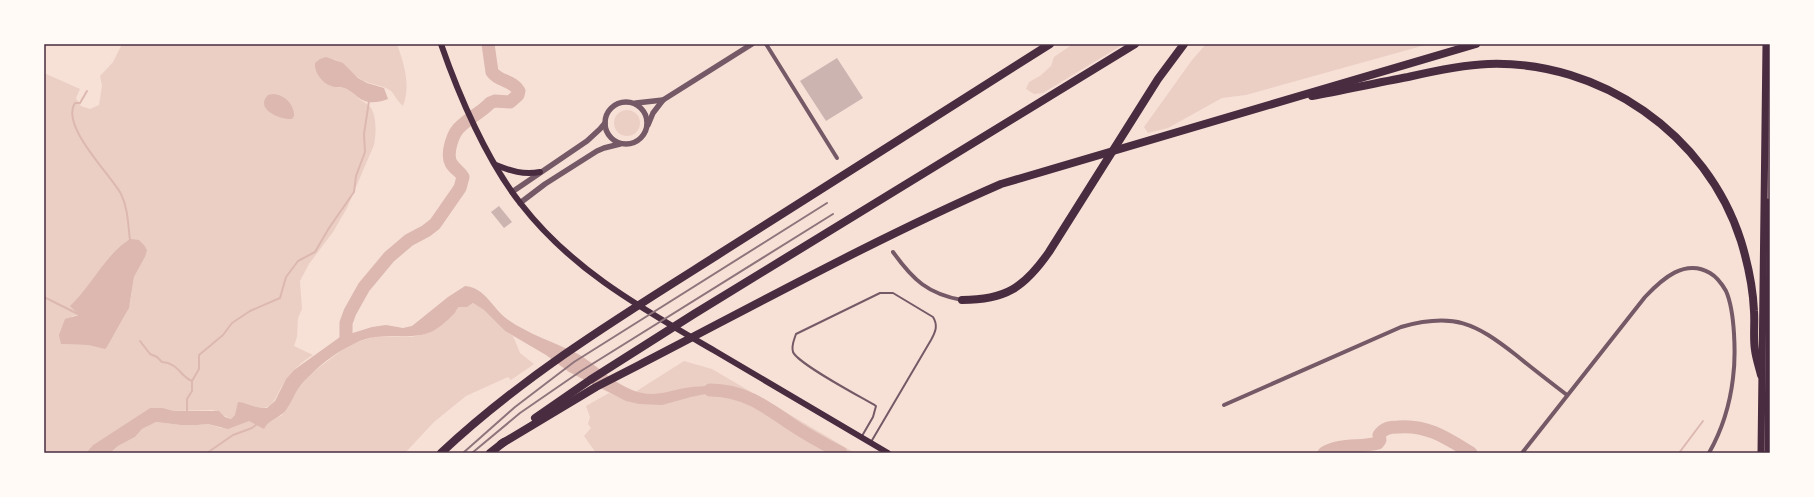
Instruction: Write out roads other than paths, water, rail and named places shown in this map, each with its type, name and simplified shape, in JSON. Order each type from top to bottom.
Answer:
[{"type":"highway","points":[[441,453],[528,380],[658,293],[1050,44]]},
{"type":"highway","points":[[490,453],[561,399],[694,314],[1135,44]]},
{"type":"highway","points":[[962,300],[979,300],[1005,294],[1017,288],[1030,277],[1048,252],[1158,79],[1184,44]]},
{"type":"highway","points":[[501,444],[568,403],[620,374],[959,202],[1001,184],[1100,153],[1476,44]]},
{"type":"highway","points":[[1259,107],[1439,70],[1489,64],[1525,65],[1561,72],[1589,81],[1618,94],[1655,119],[1686,147],[1705,170],[1727,208],[1741,241],[1748,270],[1754,312],[1755,351],[1761,375]]},
{"type":"main road","points":[[441,44],[465,106],[480,136],[512,192],[540,226],[575,260],[622,296],[888,453]]},
{"type":"main road","points":[[1761,453],[1766,44]]},
{"type":"main road","points":[[496,165],[523,173],[540,172]]},
{"type":"main road","points":[[1764,166],[1770,226],[1768,453]]},
{"type":"street","points":[[512,192],[587,141],[605,123],[607,114],[617,104],[624,102],[652,103],[663,100],[752,44]]},
{"type":"street","points":[[766,44],[837,158]]},
{"type":"street","points":[[520,203],[545,184],[597,151],[620,144],[629,145],[636,143],[646,132],[653,113],[663,100]]},
{"type":"street","points":[[635,103],[644,111],[648,125]]},
{"type":"street","points":[[605,123],[609,136],[620,144]]},
{"type":"street","points":[[893,252],[909,273],[928,289],[949,298],[962,300]]},
{"type":"street","points":[[1522,453],[1629,315],[1658,284],[1680,269],[1695,268],[1706,271],[1718,279],[1728,298],[1734,352],[1733,378],[1727,409],[1709,453]]},
{"type":"street","points":[[1224,404],[1401,327],[1415,323],[1441,320],[1467,324],[1488,333],[1567,395]]},
{"type":"lane","points":[[861,437],[873,416],[876,406],[808,365],[794,353],[792,344],[796,334],[880,293],[893,293],[933,317],[936,322],[936,328],[931,340],[871,443]]},
{"type":"waterway","points":[[346,339],[346,323],[350,312],[364,287],[389,257],[409,240],[426,231],[435,224],[460,188],[463,177],[451,163],[449,154],[455,133],[490,103],[495,101],[510,102],[518,95],[519,91],[516,87],[498,78],[492,72],[488,44]]},
{"type":"waterway","points":[[87,91],[80,103],[75,103],[72,113],[74,124],[80,137],[121,194],[127,217],[130,240],[128,242]]},
{"type":"waterway","points":[[187,413],[187,399],[192,391],[192,381],[199,369],[199,355],[223,335],[232,323],[250,311],[280,298],[286,277],[298,261],[315,252],[329,228],[354,192],[356,176],[365,152],[364,134],[369,101]]},
{"type":"waterway","points":[[44,297],[82,316]]},
{"type":"waterway","points":[[140,341],[150,354],[157,357],[162,362],[172,365],[192,381]]},
{"type":"waterway","points":[[710,390],[733,393],[753,400],[763,405],[809,436],[841,453]]},
{"type":"waterway","points":[[1679,453],[1703,421]]},
{"type":"waterway","points":[[207,453],[233,435],[252,428],[257,424]]},
{"type":"waterway","points":[[1324,453],[1337,448],[1378,443],[1380,440],[1379,435],[1385,429],[1392,427],[1409,427],[1428,430],[1471,453]]},
{"type":"railway","points":[[463,453],[515,407],[574,362],[827,203]]},
{"type":"railway","points":[[472,453],[520,413],[581,371],[833,214]]}]
